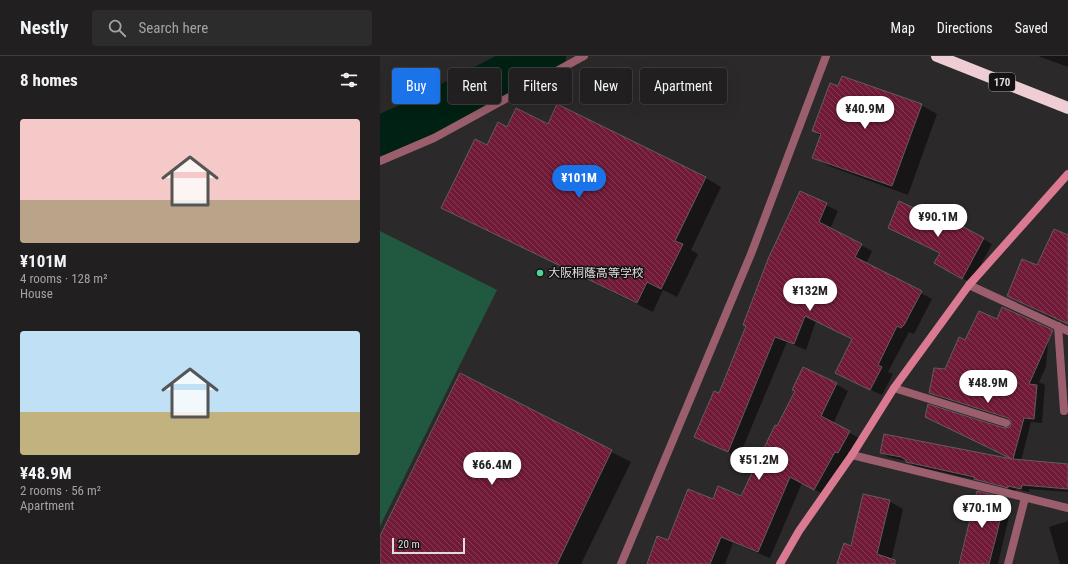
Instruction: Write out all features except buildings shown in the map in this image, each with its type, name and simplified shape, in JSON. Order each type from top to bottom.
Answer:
[{"type":"highway","name":"170","points":[[937,56],[1068,108]]},
{"type":"street","points":[[380,162],[434,138],[584,56]]},
{"type":"street","points":[[621,564],[751,254],[826,56]]},
{"type":"street","points":[[780,564],[799,531],[852,455],[894,388],[969,286],[1068,174]]},
{"type":"street","points":[[969,286],[1068,331]]},
{"type":"street","points":[[1058,326],[1064,411]]},
{"type":"street","points":[[894,388],[1006,423]]},
{"type":"street","points":[[852,455],[1068,508]]},
{"type":"street","points":[[1008,564],[1025,498]]},
{"type":"green space","points":[[380,231],[497,290],[380,526]]},
{"type":"waterway","points":[[380,138],[411,124],[544,56]]},
{"type":"place","name":"大阪桐蔭高等学校","points":[[540,273]]}]
